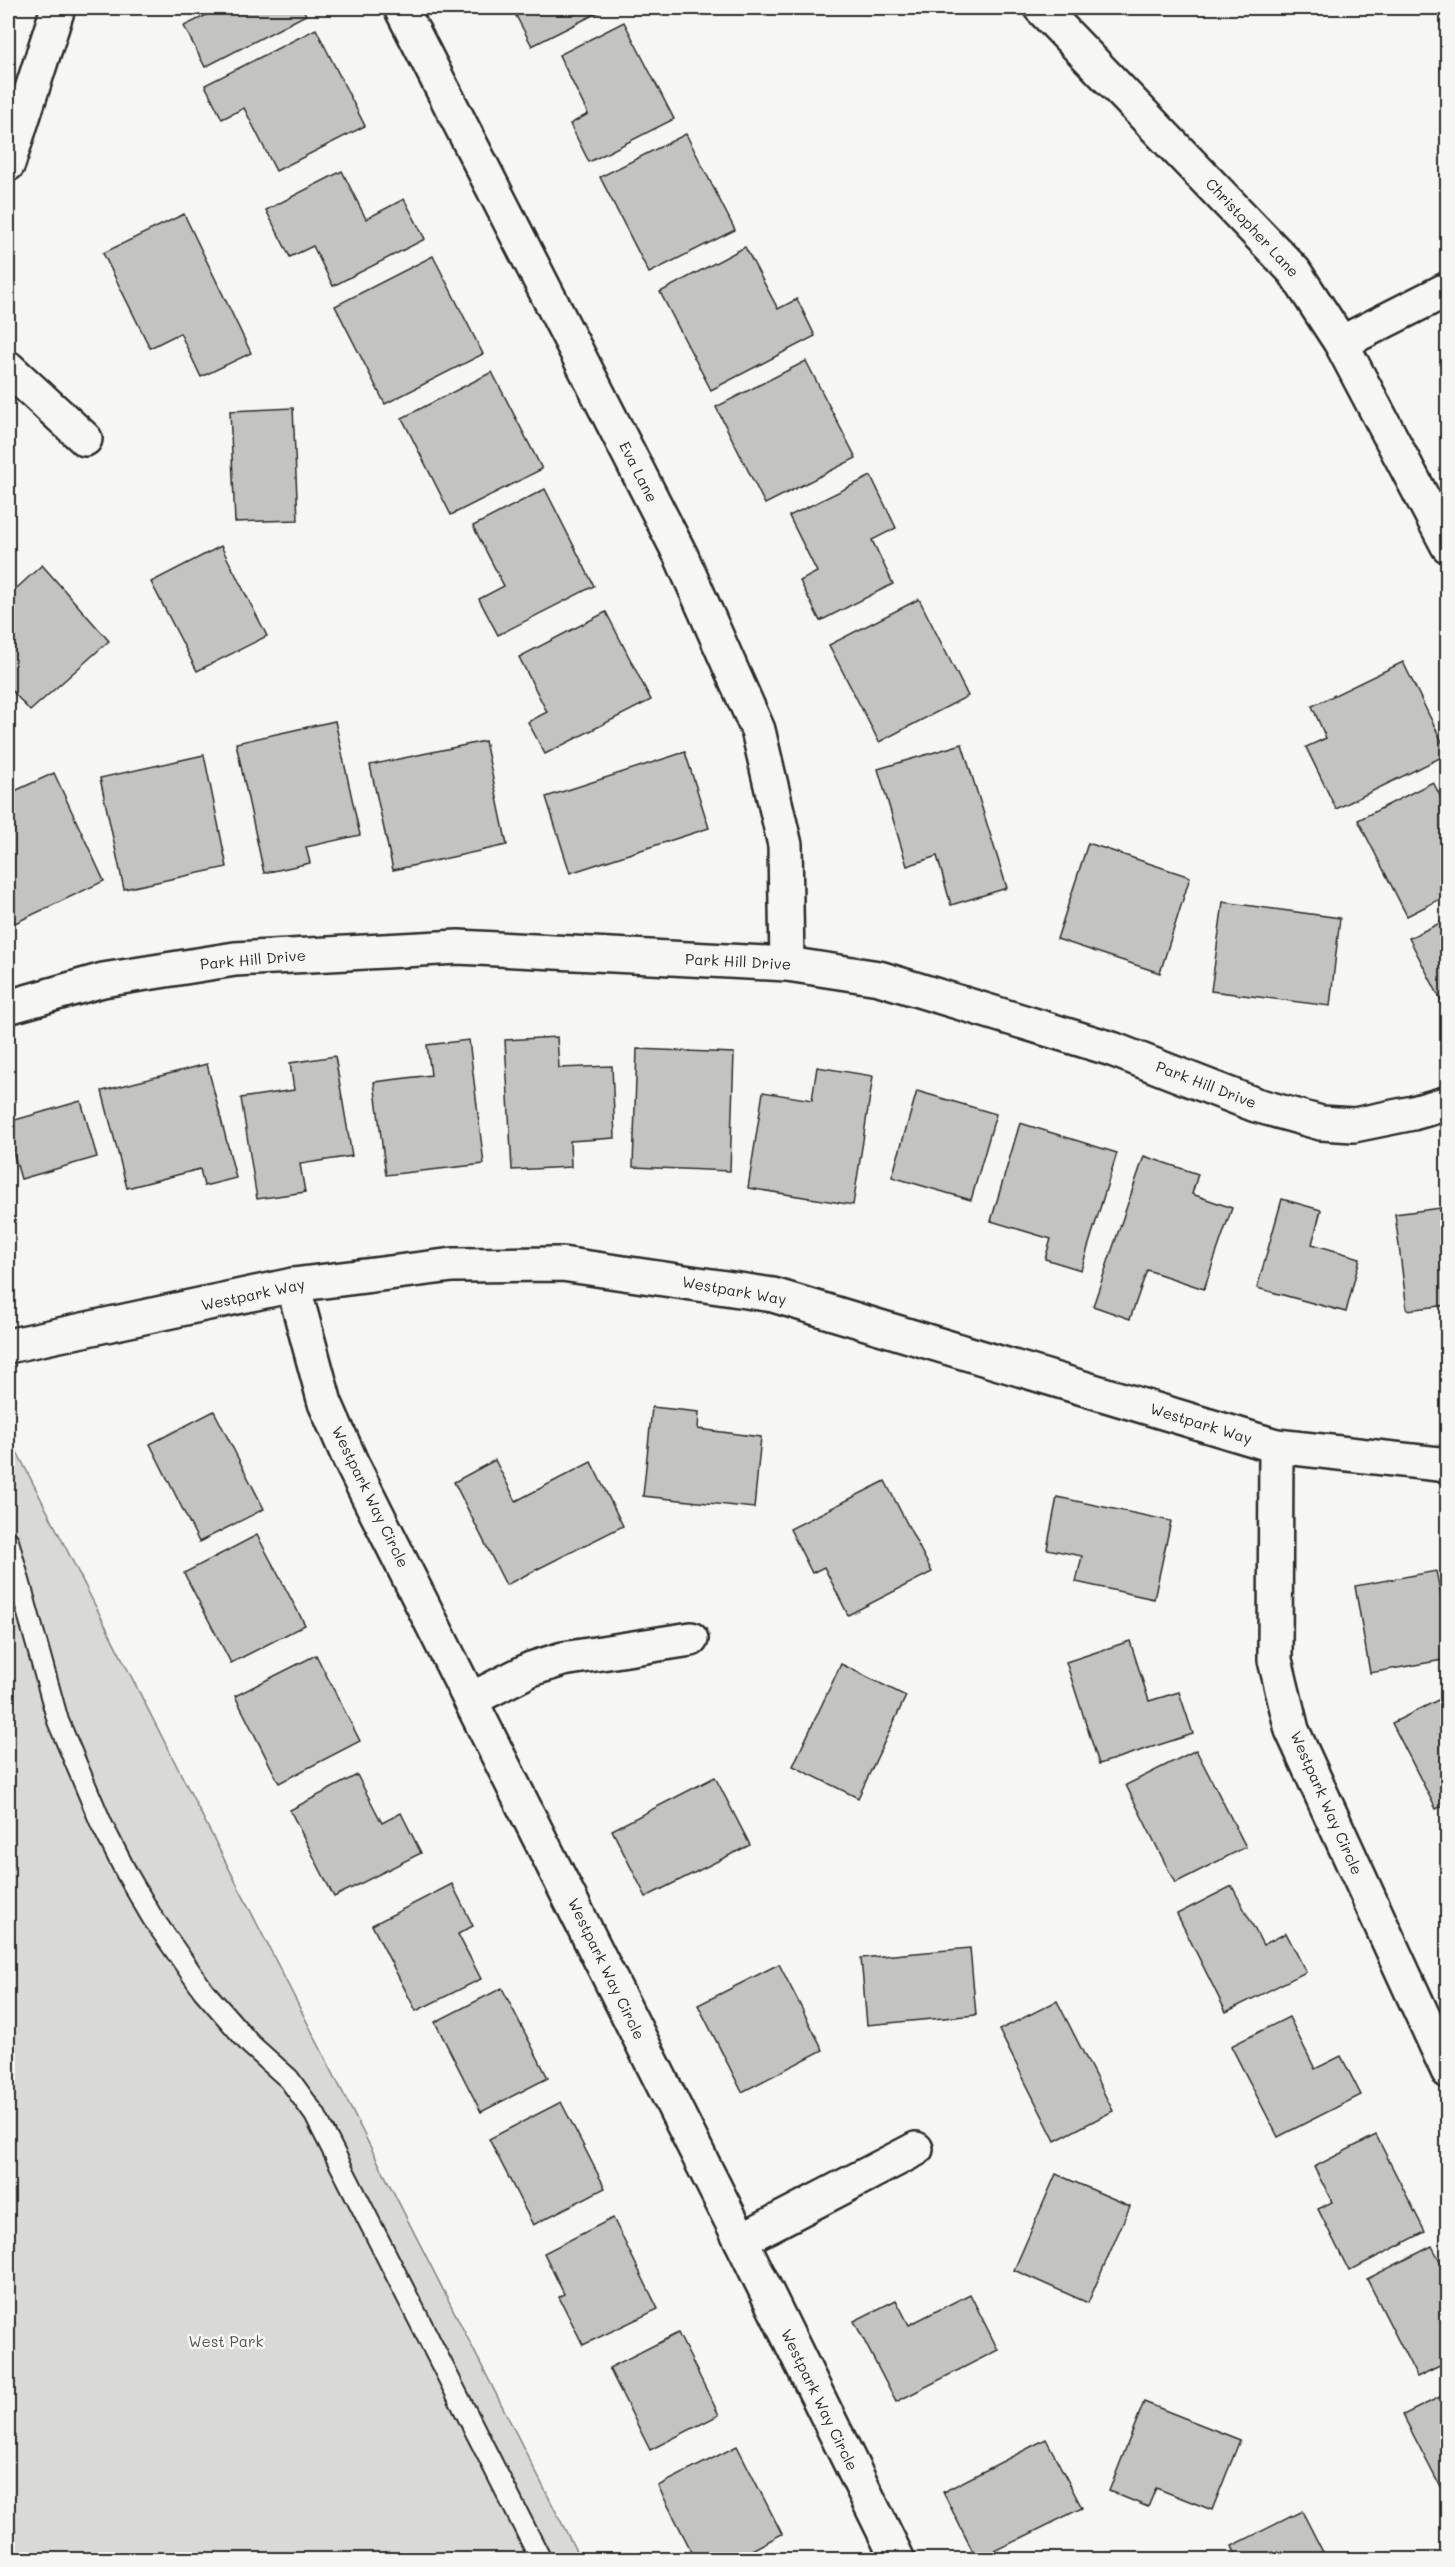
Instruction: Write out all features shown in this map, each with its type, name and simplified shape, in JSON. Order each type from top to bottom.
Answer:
[{"type":"street","points":[[8,164],[58,8]]},
{"type":"street","name":"Eva Lane","points":[[401,8],[681,556],[758,730],[785,845],[787,964]]},
{"type":"street","name":"Christopher Lane","points":[[1041,8],[1294,271],[1341,343],[1448,546]]},
{"type":"street","points":[[1341,343],[1448,289]]},
{"type":"street","points":[[8,368],[85,440]]},
{"type":"street","name":"Park Hill Drive","points":[[8,1007],[103,980],[235,959],[458,947],[787,964],[879,978],[1112,1048],[1256,1105],[1321,1124],[1354,1125],[1448,1103]]},
{"type":"street","name":"Westpark Way","points":[[8,1346],[293,1285],[453,1265],[562,1264],[773,1295],[1276,1446],[1448,1466]]},
{"type":"street","name":"Westpark Way Circle","points":[[293,1285],[326,1403],[346,1452],[472,1699],[897,2559]]},
{"type":"street","name":"Westpark Way Circle","points":[[1276,1446],[1275,1660],[1292,1730],[1448,2071]]},
{"type":"street","points":[[472,1699],[531,1669],[563,1659],[691,1639]]},
{"type":"street","points":[[741,2240],[916,2149]]},
{"type":"lane","points":[[8,1541],[58,1721],[102,1825],[127,1874],[152,1917],[203,1990],[250,2044],[289,2079],[315,2115],[541,2559]]},
{"type":"green space","name":"West Park","points":[[8,1434],[580,2559],[8,2559]]},
{"type":"building","points":[[221,8],[302,8],[306,15],[205,67],[184,26]]},
{"type":"building","points":[[512,8],[607,8],[532,46]]},
{"type":"building","points":[[624,22],[674,119],[589,162],[570,124],[588,114],[559,55]]},
{"type":"building","points":[[316,29],[365,126],[276,171],[244,108],[222,119],[205,85]]},
{"type":"building","points":[[686,134],[735,230],[649,273],[600,177]]},
{"type":"building","points":[[342,171],[366,219],[404,199],[425,239],[333,286],[313,246],[290,257],[266,210]]},
{"type":"building","points":[[184,214],[251,353],[201,377],[180,333],[150,348],[103,253]]},
{"type":"building","points":[[745,247],[778,309],[797,299],[815,336],[711,390],[660,292]]},
{"type":"building","points":[[433,256],[483,354],[385,404],[335,306]]},
{"type":"building","points":[[806,361],[856,458],[765,504],[716,407]]},
{"type":"building","points":[[492,372],[542,469],[451,515],[402,418]]},
{"type":"building","points":[[293,408],[298,520],[235,522],[230,411]]},
{"type":"building","points":[[871,476],[896,528],[872,540],[893,584],[820,621],[800,581],[817,572],[789,516]]},
{"type":"building","points":[[545,489],[594,586],[498,635],[479,599],[504,586],[473,526]]},
{"type":"building","points":[[221,546],[267,636],[197,671],[151,582]]},
{"type":"building","points":[[42,565],[109,641],[30,711],[8,686],[8,596]]},
{"type":"building","points":[[919,599],[968,696],[879,742],[829,645]]},
{"type":"building","points":[[606,612],[651,700],[545,754],[528,722],[547,712],[519,657]]},
{"type":"building","points":[[1403,662],[1448,754],[1336,809],[1306,747],[1326,738],[1312,706]]},
{"type":"building","points":[[335,721],[360,835],[306,847],[310,863],[264,873],[236,743]]},
{"type":"building","points":[[485,741],[507,845],[393,870],[370,765]]},
{"type":"building","points":[[962,744],[1007,888],[951,905],[937,856],[907,866],[878,769]]},
{"type":"building","points":[[685,752],[709,828],[570,873],[546,797]]},
{"type":"building","points":[[204,755],[227,867],[124,889],[100,778]]},
{"type":"building","points":[[54,773],[104,881],[15,923],[8,908],[8,794]]},
{"type":"building","points":[[1433,782],[1448,811],[1448,895],[1407,916],[1358,820]]},
{"type":"building","points":[[1088,843],[1190,877],[1160,973],[1057,939]]},
{"type":"building","points":[[1223,902],[1340,918],[1330,1006],[1211,991]]},
{"type":"building","points":[[1448,919],[1448,1014],[1409,938]]},
{"type":"building","points":[[557,1037],[559,1068],[612,1066],[615,1138],[570,1141],[571,1167],[512,1170],[505,1040]]},
{"type":"building","points":[[469,1040],[484,1164],[386,1175],[374,1082],[431,1075],[427,1045]]},
{"type":"building","points":[[637,1049],[734,1053],[730,1171],[633,1167]]},
{"type":"building","points":[[335,1056],[352,1156],[300,1164],[305,1192],[257,1199],[241,1098],[294,1090],[290,1063]]},
{"type":"building","points":[[207,1064],[236,1178],[204,1186],[200,1169],[127,1188],[102,1091]]},
{"type":"building","points":[[817,1067],[873,1076],[853,1205],[748,1188],[763,1092],[812,1100]]},
{"type":"building","points":[[917,1091],[996,1114],[971,1200],[892,1177]]},
{"type":"building","points":[[81,1101],[97,1157],[21,1179],[8,1134],[8,1122]]},
{"type":"building","points":[[1020,1123],[1117,1153],[1081,1270],[1045,1259],[1051,1239],[991,1221]]},
{"type":"building","points":[[1144,1156],[1198,1174],[1192,1194],[1232,1208],[1204,1289],[1147,1270],[1130,1319],[1093,1306]]},
{"type":"building","points":[[1282,1199],[1321,1210],[1312,1244],[1360,1258],[1346,1312],[1257,1288]]},
{"type":"building","points":[[1448,1207],[1448,1305],[1407,1310],[1395,1214]]},
{"type":"building","points":[[652,1407],[699,1412],[698,1429],[761,1437],[754,1508],[643,1496]]},
{"type":"building","points":[[214,1411],[264,1509],[199,1542],[150,1444]]},
{"type":"building","points":[[495,1460],[516,1501],[591,1462],[623,1526],[506,1585],[454,1482]]},
{"type":"building","points":[[885,1481],[932,1572],[848,1615],[824,1567],[812,1573],[790,1529]]},
{"type":"building","points":[[1057,1497],[1171,1521],[1154,1599],[1076,1582],[1082,1556],[1047,1549]]},
{"type":"building","points":[[257,1535],[305,1625],[231,1663],[184,1573]]},
{"type":"building","points":[[1436,1571],[1448,1630],[1448,1659],[1370,1673],[1355,1586]]},
{"type":"building","points":[[1130,1641],[1149,1701],[1179,1692],[1193,1734],[1099,1764],[1066,1662]]},
{"type":"building","points":[[316,1655],[360,1741],[279,1783],[235,1696]]},
{"type":"building","points":[[841,1664],[906,1696],[858,1798],[793,1766]]},
{"type":"building","points":[[1448,1695],[1448,1803],[1436,1809],[1392,1723]]},
{"type":"building","points":[[1196,1750],[1246,1847],[1175,1883],[1126,1785]]},
{"type":"building","points":[[357,1775],[382,1823],[401,1813],[421,1853],[334,1897],[290,1810]]},
{"type":"building","points":[[715,1777],[750,1845],[646,1897],[612,1830]]},
{"type":"building","points":[[452,1884],[473,1926],[458,1934],[481,1979],[416,2011],[372,1925]]},
{"type":"building","points":[[1232,1886],[1263,1945],[1286,1933],[1306,1972],[1226,2012],[1177,1914]]},
{"type":"building","points":[[970,1948],[976,2015],[867,2025],[861,1958]]},
{"type":"building","points":[[779,1964],[823,2050],[742,2092],[698,2005]]},
{"type":"building","points":[[502,1988],[548,2078],[481,2112],[435,2022]]},
{"type":"building","points":[[1057,2001],[1113,2111],[1055,2141],[999,2030]]},
{"type":"building","points":[[1289,2017],[1315,2069],[1341,2056],[1361,2095],[1278,2137],[1231,2046]]},
{"type":"building","points":[[561,2102],[605,2188],[533,2225],[489,2139]]},
{"type":"building","points":[[1376,2135],[1425,2232],[1349,2271],[1318,2209],[1332,2202],[1314,2167]]},
{"type":"building","points":[[1056,2174],[1130,2206],[1088,2303],[1014,2270]]},
{"type":"building","points":[[613,2218],[658,2309],[583,2345],[559,2297],[564,2294],[544,2253]]},
{"type":"building","points":[[1432,2246],[1448,2276],[1448,2362],[1417,2377],[1367,2279]]},
{"type":"building","points":[[970,2294],[998,2350],[896,2402],[854,2321],[896,2300],[909,2325]]},
{"type":"building","points":[[678,2333],[719,2415],[650,2450],[609,2368]]},
{"type":"building","points":[[1448,2393],[1448,2502],[1403,2415]]},
{"type":"building","points":[[1144,2402],[1240,2440],[1212,2510],[1156,2488],[1148,2507],[1109,2491]]},
{"type":"building","points":[[1046,2439],[1082,2508],[977,2560],[943,2492]]},
{"type":"building","points":[[737,2446],[782,2534],[733,2560],[696,2560],[658,2486]]},
{"type":"building","points":[[1302,2511],[1327,2560],[1238,2560],[1232,2546]]}]
